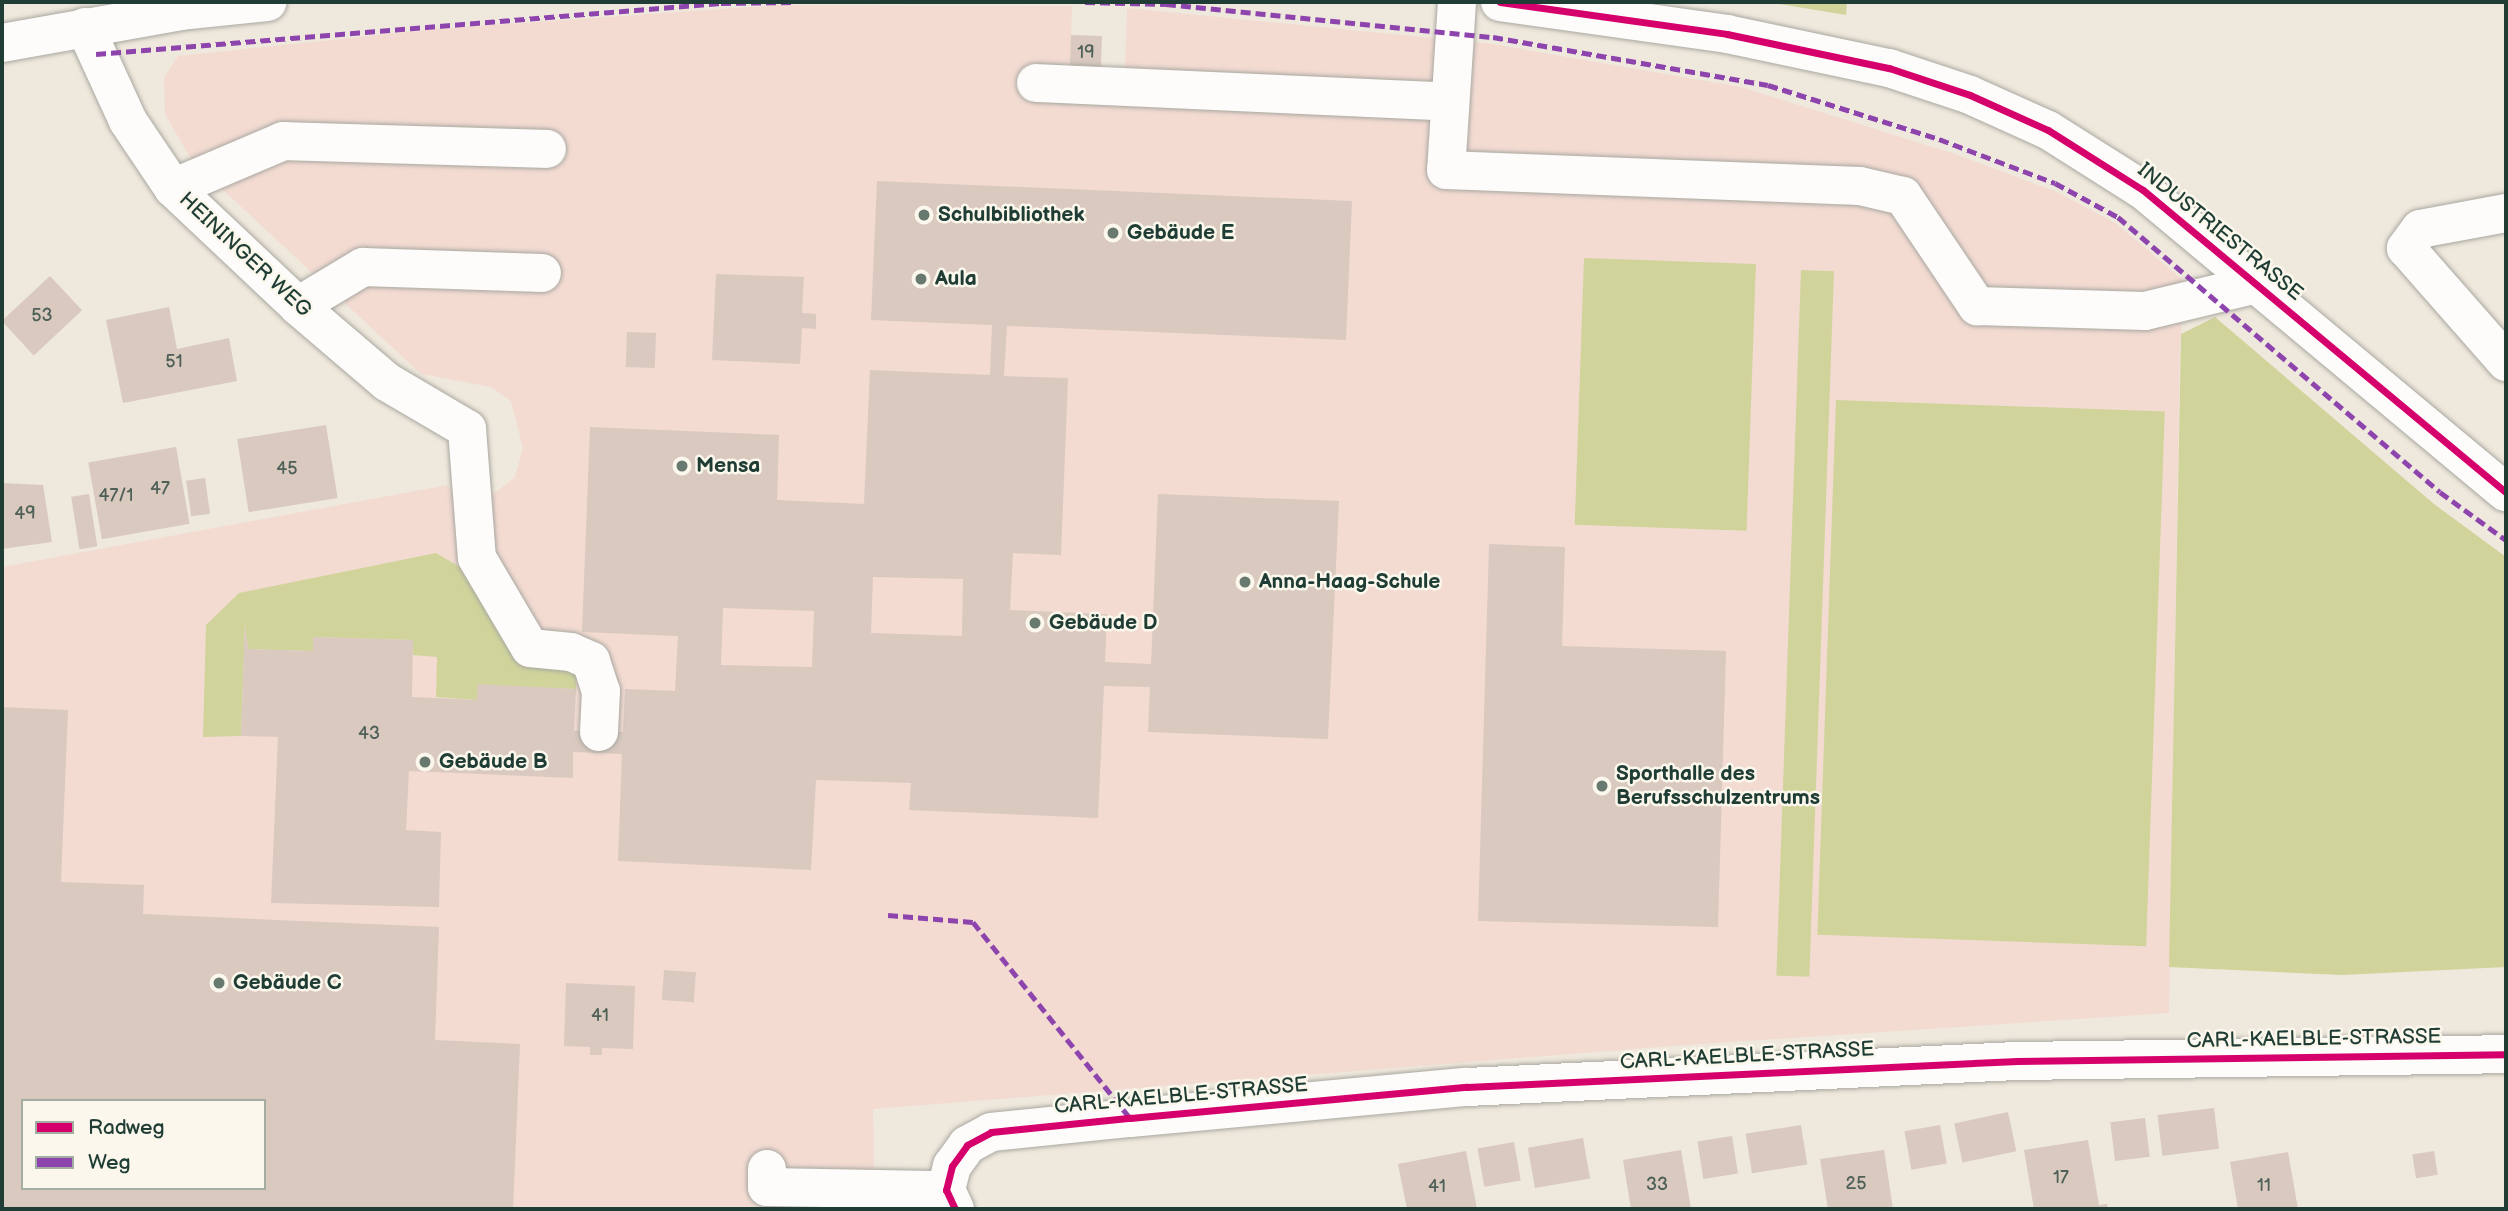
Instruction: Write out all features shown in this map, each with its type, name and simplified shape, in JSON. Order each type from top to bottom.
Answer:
[{"type":"street","points":[[2,43],[85,27],[268,2]]},
{"type":"street","points":[[1457,2],[1446,170],[1860,186],[1903,195],[1977,306],[2145,311],[2257,284]]},
{"type":"street","name":"INDUSTRIESTRASSE","points":[[1500,2],[1727,34],[1889,68],[1970,95],[2048,130],[2143,190],[2506,492]]},
{"type":"street","name":"HEININGER WEG","points":[[85,27],[128,121],[173,188],[298,306],[387,382],[467,429],[477,558],[530,648],[571,652],[591,661],[601,691],[599,732]]},
{"type":"street","points":[[1036,83],[1449,102]]},
{"type":"street","points":[[173,188],[283,141],[547,149]]},
{"type":"street","points":[[2506,213],[2420,229],[2406,248],[2506,362]]},
{"type":"street","points":[[298,306],[363,267],[542,274]]},
{"type":"street","name":"CARL-KAELBLE-STRASSE","points":[[951,1200],[952,1166],[967,1145],[991,1132],[1511,1085],[2017,1061],[2506,1054]]},
{"type":"street","points":[[767,1170],[767,1187],[951,1200]]},
{"type":"shaded area","points":[[779,5],[1072,6],[1070,70],[1125,72],[1127,8],[1493,44],[1741,87],[1958,155],[2057,192],[2117,224],[2185,282],[2180,344],[2169,1013],[1672,1046],[873,1109],[875,1209],[2,1209],[2,567],[448,485],[454,495],[486,500],[515,477],[523,448],[511,401],[491,387],[421,374],[192,161],[165,114],[164,78],[178,56],[435,29]]},
{"type":"green space","points":[[1767,2],[1847,2],[1846,15]]},
{"type":"green space","points":[[1584,258],[1756,264],[1747,531],[1575,525]]},
{"type":"green space","points":[[1801,270],[1834,271],[1809,977],[1776,976]]},
{"type":"green space","points":[[2215,317],[2434,504],[2506,557],[2506,967],[2342,975],[2169,967],[2181,334]]},
{"type":"green space","points":[[1836,400],[2165,411],[2146,946],[1817,935]]},
{"type":"green space","points":[[436,553],[472,574],[577,662],[576,689],[479,685],[477,700],[436,697],[437,657],[413,655],[413,640],[314,637],[313,651],[248,649],[245,624],[241,736],[203,737],[206,625],[239,593]]},
{"type":"building","points":[[1071,35],[1102,36],[1101,71],[1070,70]]},
{"type":"building","points":[[877,181],[1352,201],[1346,340],[1007,326],[1004,376],[1068,378],[1061,555],[1013,553],[1010,610],[1107,614],[1105,662],[1151,664],[1158,494],[1339,501],[1328,739],[1148,732],[1150,687],[1104,686],[1098,818],[909,810],[911,783],[816,780],[811,870],[618,861],[622,754],[573,752],[573,778],[409,771],[406,830],[441,832],[439,907],[271,903],[278,737],[241,736],[245,624],[248,649],[313,651],[313,637],[413,640],[412,697],[477,700],[478,684],[576,689],[574,731],[623,732],[625,689],[675,691],[678,636],[582,632],[590,427],[779,435],[777,500],[864,504],[870,370],[990,375],[992,325],[871,320]],"holes":[[[873,577],[963,579],[962,636],[871,633]],[[723,608],[814,611],[812,667],[721,665]]]},
{"type":"building","points":[[716,274],[804,277],[802,313],[816,314],[816,329],[802,328],[800,364],[712,360]]},
{"type":"building","points":[[50,276],[82,310],[34,355],[2,321]]},
{"type":"building","points":[[169,307],[177,349],[229,338],[237,381],[123,403],[106,320]]},
{"type":"building","points":[[627,332],[656,333],[655,368],[626,367]]},
{"type":"building","points":[[326,425],[338,498],[249,512],[237,439]]},
{"type":"building","points":[[176,447],[190,524],[102,539],[88,462]]},
{"type":"building","points":[[205,478],[210,514],[191,516],[186,481]]},
{"type":"building","points":[[2,483],[43,485],[52,542],[2,549]]},
{"type":"building","points":[[89,494],[97,546],[80,549],[71,497]]},
{"type":"building","name":"Sporthalle des Berufsschulzentrums","points":[[1489,544],[1565,547],[1562,646],[1726,651],[1718,927],[1478,921]]},
{"type":"building","name":"Gebäude C","points":[[2,707],[68,710],[61,882],[144,885],[143,914],[439,927],[435,1040],[520,1044],[513,1209],[2,1209]]},
{"type":"building","points":[[664,970],[696,972],[694,1002],[662,1000]]},
{"type":"building","points":[[566,983],[635,986],[633,1049],[602,1048],[602,1055],[590,1055],[590,1047],[564,1046]]},
{"type":"building","points":[[2214,1108],[2219,1149],[2162,1156],[2157,1115]]},
{"type":"building","points":[[2008,1112],[2016,1151],[1963,1163],[1954,1123]]},
{"type":"building","points":[[2145,1118],[2150,1157],[2115,1161],[2110,1122]]},
{"type":"building","points":[[1801,1125],[1807,1165],[1752,1173],[1746,1134]]},
{"type":"building","points":[[1940,1125],[1947,1163],[1911,1170],[1905,1131]]},
{"type":"building","points":[[1732,1136],[1738,1174],[1703,1179],[1697,1141]]},
{"type":"building","points":[[1583,1138],[1590,1178],[1535,1188],[1528,1148]]},
{"type":"building","points":[[2088,1140],[2099,1205],[2107,1204],[2108,1209],[2034,1209],[2024,1150]]},
{"type":"building","points":[[1514,1142],[1521,1180],[1484,1187],[1478,1148]]},
{"type":"building","points":[[1681,1150],[1691,1209],[1631,1209],[1623,1160]]},
{"type":"building","points":[[1884,1150],[1893,1209],[1828,1209],[1820,1159]]},
{"type":"building","points":[[1466,1151],[1477,1209],[1407,1209],[1398,1164]]},
{"type":"building","points":[[2434,1151],[2438,1175],[2416,1178],[2412,1154]]},
{"type":"building","points":[[2288,1152],[2298,1209],[2238,1209],[2230,1162]]},
{"type":"marked path","points":[[96,54],[721,3],[796,2]]},
{"type":"marked path","points":[[1085,2],[1166,4],[1493,37],[1768,85],[1939,139],[2055,183],[2118,217],[2440,492],[2506,540]]},
{"type":"marked path","points":[[888,915],[973,922],[1130,1118]]},
{"type":"cycle path","points":[[1500,2],[1727,34],[1889,68],[1970,95],[2048,130],[2143,190],[2506,492]]},
{"type":"cycle path","points":[[955,1209],[946,1190],[952,1166],[967,1145],[991,1132],[1130,1118],[1467,1087],[2017,1061],[2506,1054]]},
{"type":"place","name":"Schulbibliothek","points":[[924,215]]},
{"type":"place","name":"Gebäude E","points":[[1113,233]]},
{"type":"place","name":"Aula","points":[[921,279]]},
{"type":"place","name":"Mensa","points":[[682,466]]},
{"type":"place","name":"Anna-Haag-Schule","points":[[1245,582]]},
{"type":"place","name":"Gebäude D","points":[[1035,623]]},
{"type":"place","name":"Gebäude B","points":[[425,762]]},
{"type":"place","name":"Sporthalle des Berufsschulzentrums","points":[[1602,786]]},
{"type":"place","name":"Gebäude C","points":[[219,983]]}]
